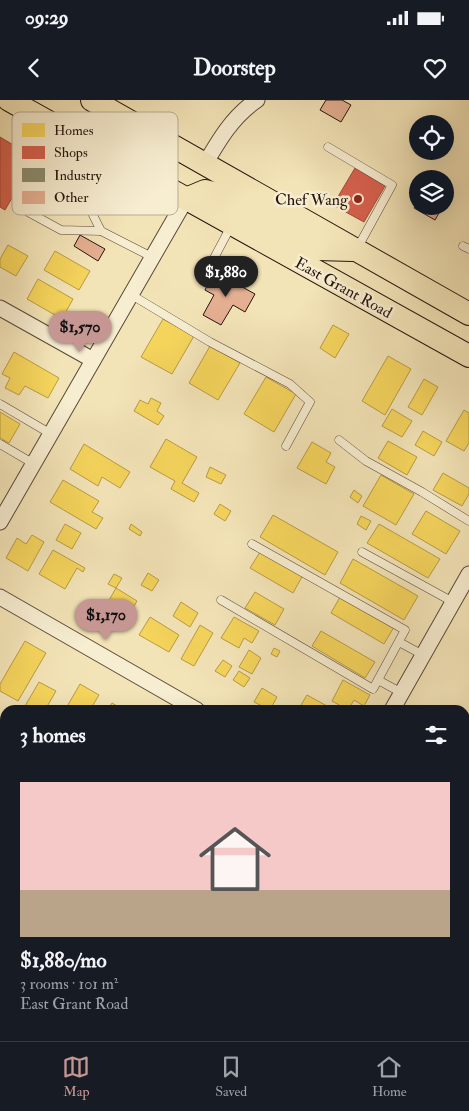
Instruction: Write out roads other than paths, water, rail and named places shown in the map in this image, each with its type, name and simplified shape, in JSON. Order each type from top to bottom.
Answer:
[{"type":"main road","name":"East Grant Road","points":[[9,100],[31,112]]},
{"type":"main road","points":[[96,101],[115,112]]},
{"type":"main road","points":[[178,148],[469,314]]},
{"type":"main road","points":[[186,199],[205,191],[213,193],[317,249],[357,250]]},
{"type":"main road","name":"East Grant Road","points":[[178,194],[469,356]]},
{"type":"street","points":[[205,164],[232,122],[257,100]]},
{"type":"street","points":[[178,213],[186,199]]},
{"type":"street","points":[[0,522],[177,215]]},
{"type":"street","points":[[0,308],[93,360]]},
{"type":"street","points":[[395,705],[469,574]]},
{"type":"street","points":[[0,597],[178,705]]},
{"type":"lane","points":[[328,147],[392,186],[357,250]]},
{"type":"lane","points":[[34,215],[61,230],[101,231],[152,257]]},
{"type":"lane","points":[[93,215],[101,231]]},
{"type":"lane","points":[[203,280],[232,224]]},
{"type":"lane","points":[[130,294],[210,342],[290,384],[310,402],[286,446]]},
{"type":"lane","points":[[0,404],[51,434]]},
{"type":"lane","points":[[339,440],[366,461],[422,492],[469,522]]},
{"type":"lane","points":[[0,444],[34,464]]},
{"type":"lane","points":[[221,600],[373,689],[405,630],[252,544]]},
{"type":"lane","points":[[362,552],[454,602]]},
{"type":"lane","points":[[399,642],[423,655]]},
{"type":"lane","points":[[378,680],[402,693]]},
{"type":"place","name":"Chef Wang","points":[[358,199]]}]
